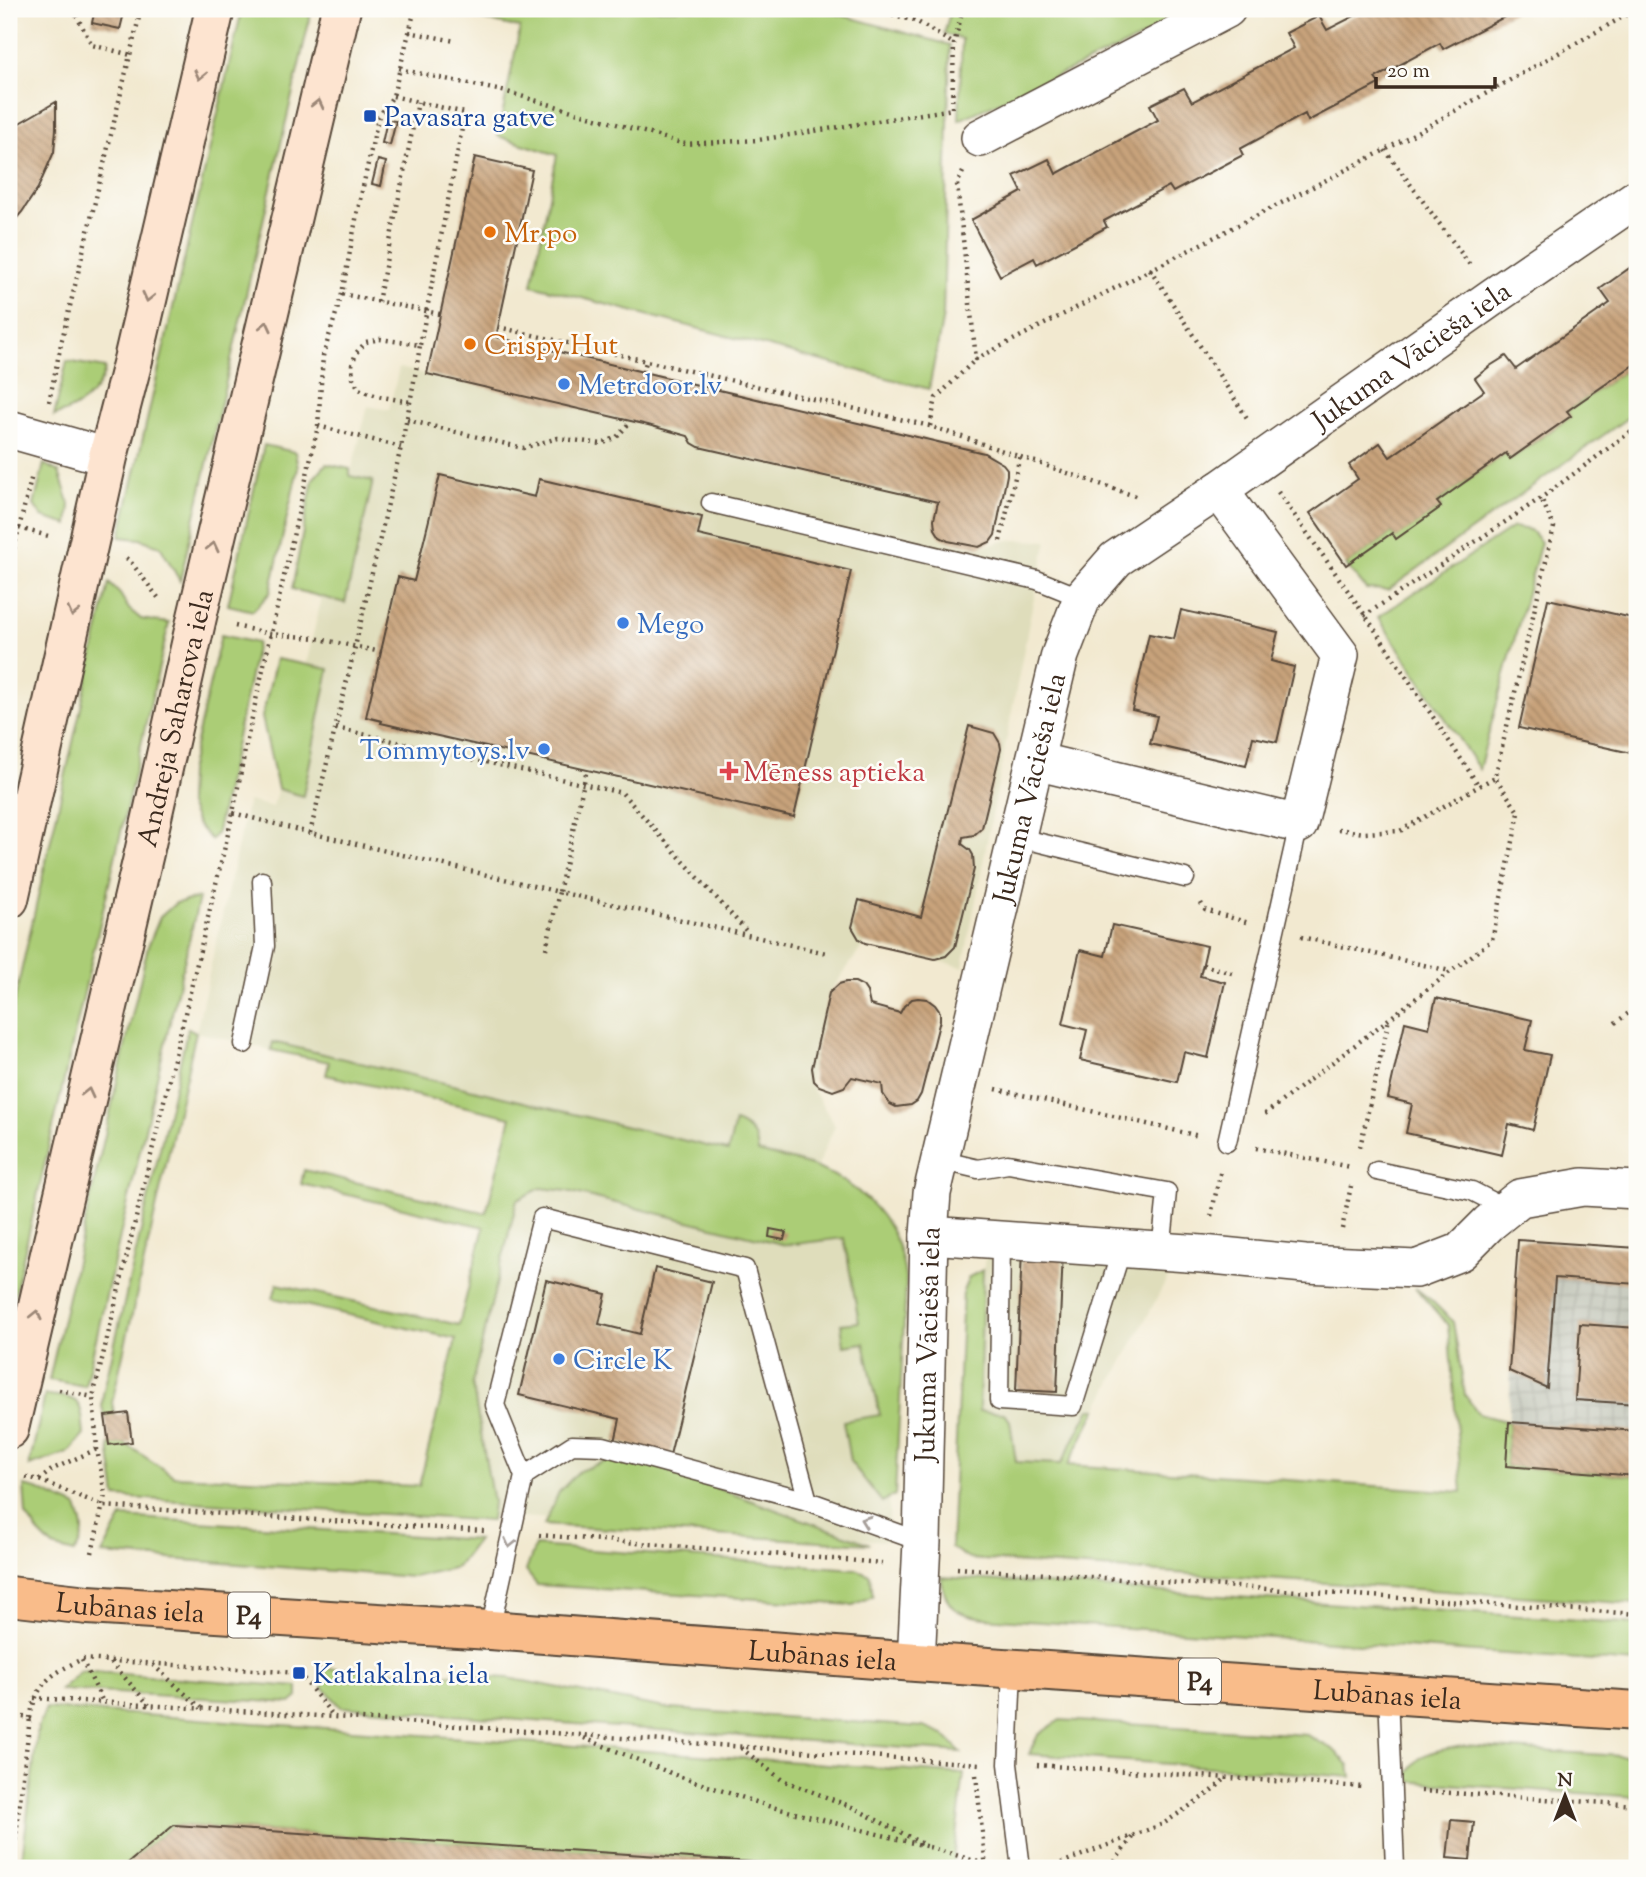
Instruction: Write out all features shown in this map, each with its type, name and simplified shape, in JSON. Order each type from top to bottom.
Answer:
[{"type":"main road","name":"Lubānas iela","points":[[9,1596],[125,1608],[490,1630],[1012,1669],[1637,1711]]},
{"type":"street","points":[[9,899],[108,457],[215,9]]},
{"type":"street","name":"Andreja Saharova iela","points":[[9,1429],[145,853],[206,577],[341,9]]},
{"type":"street","points":[[981,138],[1227,9]]},
{"type":"street","name":"Jukuma Vācieša iela","points":[[916,1662],[922,1554],[932,1193],[1060,655],[1082,598],[1116,559],[1637,198]]},
{"type":"street","points":[[25,434],[108,457]]},
{"type":"street","points":[[1035,761],[1299,824],[1340,655],[1219,490]]},
{"type":"street","points":[[929,1235],[1334,1266],[1416,1269],[1460,1252],[1489,1223],[1520,1198],[1583,1187],[1637,1190]]},
{"type":"lane","points":[[711,503],[1037,580],[1082,598]]},
{"type":"lane","points":[[1227,1142],[1299,824]]},
{"type":"lane","points":[[1016,837],[1185,878]]},
{"type":"lane","points":[[244,1044],[265,946],[262,881]]},
{"type":"lane","points":[[940,1160],[978,1169],[1008,1164],[1167,1192],[1161,1252]]},
{"type":"lane","points":[[1377,1171],[1472,1191],[1507,1209]]},
{"type":"lane","points":[[490,1630],[524,1476],[495,1405],[542,1218],[745,1269],[808,1501]]},
{"type":"lane","points":[[1000,1240],[999,1401],[1073,1406],[1122,1248]]},
{"type":"lane","points":[[524,1476],[572,1445],[603,1446],[808,1501],[922,1554]]},
{"type":"lane","points":[[1012,1669],[1008,1764],[1021,1868]]},
{"type":"lane","points":[[1388,1693],[1395,1868]]},
{"type":"path","points":[[73,9],[92,45],[131,55]]},
{"type":"path","points":[[9,569],[19,528],[25,434],[61,344],[141,9]]},
{"type":"path","points":[[92,1553],[106,1495],[97,1448],[93,1396],[233,813],[318,426],[323,356],[342,294],[378,118],[393,96],[415,9]]},
{"type":"path","points":[[872,9],[916,21],[954,44]]},
{"type":"path","points":[[963,9],[954,44],[952,108],[981,138],[957,184],[976,359]]},
{"type":"path","points":[[930,426],[936,398],[976,359],[1385,150],[1637,9]]},
{"type":"path","points":[[409,32],[454,41]]},
{"type":"path","points":[[399,69],[507,92],[685,144],[758,140],[952,108]]},
{"type":"path","points":[[310,834],[407,420],[466,113],[393,96]]},
{"type":"path","points":[[378,302],[418,102]]},
{"type":"path","points":[[1385,150],[1494,296]]},
{"type":"path","points":[[1150,269],[1271,454]]},
{"type":"path","points":[[342,294],[440,314]]},
{"type":"path","points":[[498,327],[930,426],[1185,513]]},
{"type":"path","points":[[410,402],[377,397],[359,389],[353,378],[352,365],[356,353],[366,342],[380,339],[420,345]]},
{"type":"path","points":[[643,372],[646,362]]},
{"type":"path","points":[[407,420],[523,448],[558,439],[602,444],[617,437],[630,422]]},
{"type":"path","points":[[318,426],[401,446]]},
{"type":"path","points":[[1340,655],[1365,615],[1541,498],[1637,427]]},
{"type":"path","points":[[993,569],[1020,456]]},
{"type":"path","points":[[1202,1254],[1227,1142],[1492,940],[1519,813],[1495,777],[1554,527],[1541,498]]},
{"type":"path","points":[[19,528],[53,537]]},
{"type":"path","points":[[123,556],[165,604]]},
{"type":"path","points":[[224,623],[271,634],[315,638],[381,652]]},
{"type":"path","points":[[336,728],[622,793],[749,934]]},
{"type":"path","points":[[546,949],[587,769]]},
{"type":"path","points":[[1299,824],[1364,833],[1399,831],[1495,777]]},
{"type":"path","points":[[233,813],[310,834],[826,953]]},
{"type":"path","points":[[1185,878],[1205,910],[1275,931],[1451,972]]},
{"type":"path","points":[[1615,1023],[1637,1007]]},
{"type":"path","points":[[1334,1266],[1390,1018]]},
{"type":"path","points":[[958,1080],[1227,1142],[1377,1171]]},
{"type":"path","points":[[39,1480],[53,1469],[97,1448]]},
{"type":"path","points":[[26,1477],[104,1506],[512,1533],[922,1554],[1637,1614]]},
{"type":"path","points":[[82,1659],[104,1703]]},
{"type":"path","points":[[12,1868],[34,1698],[53,1673],[82,1659],[299,1673],[334,1717]]},
{"type":"path","points":[[110,1661],[150,1706]]},
{"type":"path","points":[[152,1664],[201,1709]]},
{"type":"path","points":[[34,1698],[975,1763],[1047,1765],[1637,1805]]},
{"type":"path","points":[[9,1715],[30,1718]]},
{"type":"path","points":[[579,1735],[678,1776],[768,1806],[929,1847],[986,1866],[975,1763]]},
{"type":"path","points":[[740,1747],[782,1780],[852,1807],[929,1847]]},
{"type":"path","points":[[1048,1868],[1163,1824],[1212,1791],[1226,1777]]},
{"type":"path","points":[[1112,1868],[1134,1835]]},
{"type":"shaded area","points":[[399,368],[648,425],[688,436],[692,443],[699,447],[938,502],[935,529],[940,537],[948,541],[979,547],[1009,540],[1047,541],[963,967],[865,943],[829,993],[809,1083],[835,1126],[816,1168],[758,1152],[757,1141],[736,1122],[729,1151],[273,1042],[271,1050],[196,1032],[248,801],[273,807],[368,406],[389,410]]},
{"type":"shaded area","name":"Circle K","points":[[570,1159],[866,1223],[896,1351],[888,1541],[477,1514],[459,1385],[504,1186]]},
{"type":"shaded area","points":[[1518,1240],[1637,1248],[1637,1476],[1506,1466]]},
{"type":"shaded area","points":[[986,1254],[1166,1260],[1160,1270],[1170,1274],[1067,1465],[1015,1462],[1010,1420],[979,1411],[983,1270]]},
{"type":"green space","points":[[242,9],[312,9],[180,581],[160,546],[140,539],[120,537]]},
{"type":"green space","points":[[438,9],[819,9],[950,45],[943,316],[929,389],[532,285],[557,155],[498,136],[520,28]]},
{"type":"green space","points":[[951,9],[1205,9],[959,120],[962,39],[944,34]]},
{"type":"green space","points":[[67,361],[105,368],[104,374],[85,400],[54,416]]},
{"type":"green space","points":[[1635,364],[1637,411],[1388,590],[1366,589],[1346,565],[1392,533],[1396,538],[1441,507],[1437,502],[1506,453],[1511,459],[1570,417],[1567,411]]},
{"type":"green space","points":[[264,445],[295,452],[298,468],[270,593],[253,611],[228,605]]},
{"type":"green space","points":[[44,464],[59,472],[70,505],[68,525],[42,517],[34,505]]},
{"type":"green space","points":[[326,464],[350,469],[350,476],[373,481],[345,603],[292,589],[313,479]]},
{"type":"green space","points":[[1513,527],[1530,530],[1541,542],[1479,769],[1378,617]]},
{"type":"green space","points":[[109,583],[129,609],[141,619],[169,623],[9,1319],[9,1025]]},
{"type":"green space","points":[[221,635],[257,643],[217,832],[211,840],[197,824],[188,802],[189,772]]},
{"type":"green space","points":[[276,659],[329,669],[303,796],[278,789],[262,717]]},
{"type":"green space","points":[[199,898],[85,1386],[49,1380],[148,946],[160,917],[176,903]]},
{"type":"green space","points":[[188,1028],[196,1032],[112,1403],[115,1415],[105,1416],[102,1407],[103,1394]]},
{"type":"green space","points":[[273,1042],[728,1151],[735,1122],[752,1134],[758,1152],[817,1168],[858,1191],[889,1227],[901,1256],[906,1283],[895,1495],[882,1502],[850,1461],[843,1421],[880,1415],[864,1343],[844,1346],[841,1324],[859,1322],[844,1238],[786,1245],[567,1191],[541,1188],[517,1200],[472,1383],[493,1502],[491,1521],[116,1497],[109,1445],[124,1443],[174,1476],[419,1486],[456,1339],[273,1298],[277,1284],[459,1325],[484,1227],[301,1184],[304,1170],[486,1213],[511,1117],[326,1075],[329,1062],[271,1050]]},
{"type":"green space","points":[[983,1270],[979,1411],[1004,1413],[1010,1421],[1016,1462],[1061,1464],[1090,1409],[1097,1409],[1068,1465],[1462,1492],[1448,1325],[1415,1288],[1453,1322],[1465,1395],[1479,1414],[1509,1422],[1506,1466],[1637,1476],[1637,1604],[969,1559],[951,1547],[963,1291],[969,1277]]},
{"type":"green space","points":[[45,1395],[66,1397],[77,1403],[82,1415],[84,1435],[68,1453],[29,1466]]},
{"type":"green space","points":[[614,1458],[650,1464],[870,1544],[544,1525],[559,1492],[579,1471]]},
{"type":"green space","points":[[24,1486],[77,1507],[83,1531],[74,1553],[53,1547],[38,1532],[26,1515]]},
{"type":"green space","points":[[122,1517],[477,1540],[457,1567],[413,1577],[102,1554]]},
{"type":"green space","points":[[535,1546],[856,1569],[870,1575],[873,1596],[853,1605],[537,1585],[526,1571]]},
{"type":"green space","points":[[941,1577],[1637,1624],[1637,1663],[984,1618],[965,1614],[953,1607],[945,1596]]},
{"type":"green space","points":[[325,1668],[508,1678],[670,1709],[924,1727],[944,1735],[961,1752],[341,1707],[323,1687]]},
{"type":"green space","points":[[81,1671],[298,1687],[298,1697],[291,1703],[60,1690]]},
{"type":"green space","points":[[46,1708],[964,1774],[952,1868],[848,1868],[174,1825],[122,1868],[21,1868],[38,1728]]},
{"type":"green space","points":[[1060,1720],[1307,1735],[1334,1750],[1349,1765],[1351,1777],[1029,1754],[1038,1735]]},
{"type":"green space","points":[[1463,1746],[1637,1757],[1637,1797],[1403,1781],[1420,1758]]},
{"type":"building","points":[[95,9],[125,9],[120,29],[92,23]]},
{"type":"building","points":[[1368,9],[1513,9],[1514,12],[1443,49],[1440,43],[1375,78],[1379,84],[1308,121],[1305,114],[1240,149],[1243,155],[1173,192],[1169,186],[1104,221],[1107,227],[1037,264],[1034,258],[1000,276],[971,220],[1022,192],[1014,176],[1049,159],[1056,174],[1158,120],[1150,105],[1184,88],[1192,102],[1294,48],[1286,33],[1319,16],[1327,30]]},
{"type":"building","points":[[56,102],[54,152],[38,188],[9,227],[9,129]]},
{"type":"building","points":[[387,120],[396,121],[390,145],[382,143]]},
{"type":"building","points":[[475,157],[532,170],[496,337],[984,453],[1007,469],[995,535],[990,542],[979,547],[940,537],[935,529],[934,519],[938,502],[699,447],[692,443],[688,436],[648,425],[427,374]]},
{"type":"building","points":[[378,160],[386,162],[381,186],[372,184]]},
{"type":"building","points":[[1631,267],[1637,276],[1637,367],[1635,364],[1567,411],[1571,416],[1510,459],[1506,453],[1437,502],[1441,507],[1396,539],[1392,533],[1346,565],[1310,513],[1358,479],[1349,465],[1380,443],[1390,457],[1484,391],[1475,378],[1490,366],[1506,356],[1516,369],[1610,303],[1600,289]]},
{"type":"building","points":[[440,475],[535,497],[539,479],[702,517],[698,535],[851,571],[794,817],[381,723],[382,721],[366,717],[398,577],[414,581]]},
{"type":"building","points":[[1548,599],[1637,619],[1637,724],[1631,753],[1519,728]]},
{"type":"building","points":[[1181,610],[1278,632],[1271,661],[1294,667],[1277,742],[1253,737],[1246,766],[1150,744],[1157,716],[1132,710],[1149,634],[1174,639]]},
{"type":"building","points":[[969,726],[994,733],[1001,749],[982,828],[974,835],[963,837],[962,844],[973,855],[974,869],[955,947],[946,956],[935,959],[865,943],[859,939],[852,927],[859,900],[921,917]]},
{"type":"building","points":[[1112,925],[1207,946],[1200,976],[1225,982],[1208,1058],[1184,1052],[1177,1082],[1080,1060],[1087,1030],[1063,1024],[1080,950],[1105,956]]},
{"type":"building","points":[[846,982],[863,986],[870,1005],[900,1013],[912,999],[918,998],[927,999],[940,1012],[921,1094],[911,1105],[896,1107],[890,1104],[883,1094],[882,1084],[852,1077],[844,1087],[833,1091],[814,1081],[812,1068],[829,993],[839,984]]},
{"type":"building","points":[[1436,998],[1532,1020],[1525,1050],[1550,1055],[1533,1130],[1509,1124],[1502,1155],[1406,1133],[1412,1104],[1388,1098],[1405,1022],[1429,1028]]},
{"type":"building","points":[[770,1229],[786,1232],[784,1240],[769,1237]]},
{"type":"building","points":[[1518,1240],[1637,1248],[1637,1284],[1555,1278],[1547,1388],[1509,1371]]},
{"type":"building","points":[[1022,1250],[1063,1251],[1057,1392],[1016,1390]]},
{"type":"building","points":[[655,1268],[712,1282],[670,1455],[615,1442],[620,1419],[519,1395],[546,1280],[606,1294],[599,1324],[640,1334]]},
{"type":"building","points":[[1580,1324],[1637,1328],[1637,1404],[1575,1400]]},
{"type":"building","points":[[128,1413],[132,1442],[109,1445],[105,1416]]},
{"type":"building","points":[[1509,1422],[1637,1431],[1637,1476],[1506,1466]]},
{"type":"building","points":[[1451,1820],[1474,1822],[1470,1860],[1447,1858]]},
{"type":"building","points":[[174,1825],[817,1866],[122,1868]]},
{"type":"place","name":"Pavasara gatve","points":[[370,116]]},
{"type":"place","name":"Mr.po","points":[[490,232]]},
{"type":"place","name":"Crispy Hut","points":[[470,344]]},
{"type":"place","name":"Metrdoor.lv","points":[[564,384]]},
{"type":"place","name":"Mego","points":[[623,623]]},
{"type":"place","name":"Tommytoys.lv","points":[[544,749]]},
{"type":"place","name":"Mēness aptieka","points":[[729,771]]},
{"type":"place","name":"Circle K","points":[[559,1359]]},
{"type":"place","name":"Katlakalna iela","points":[[299,1673]]}]
